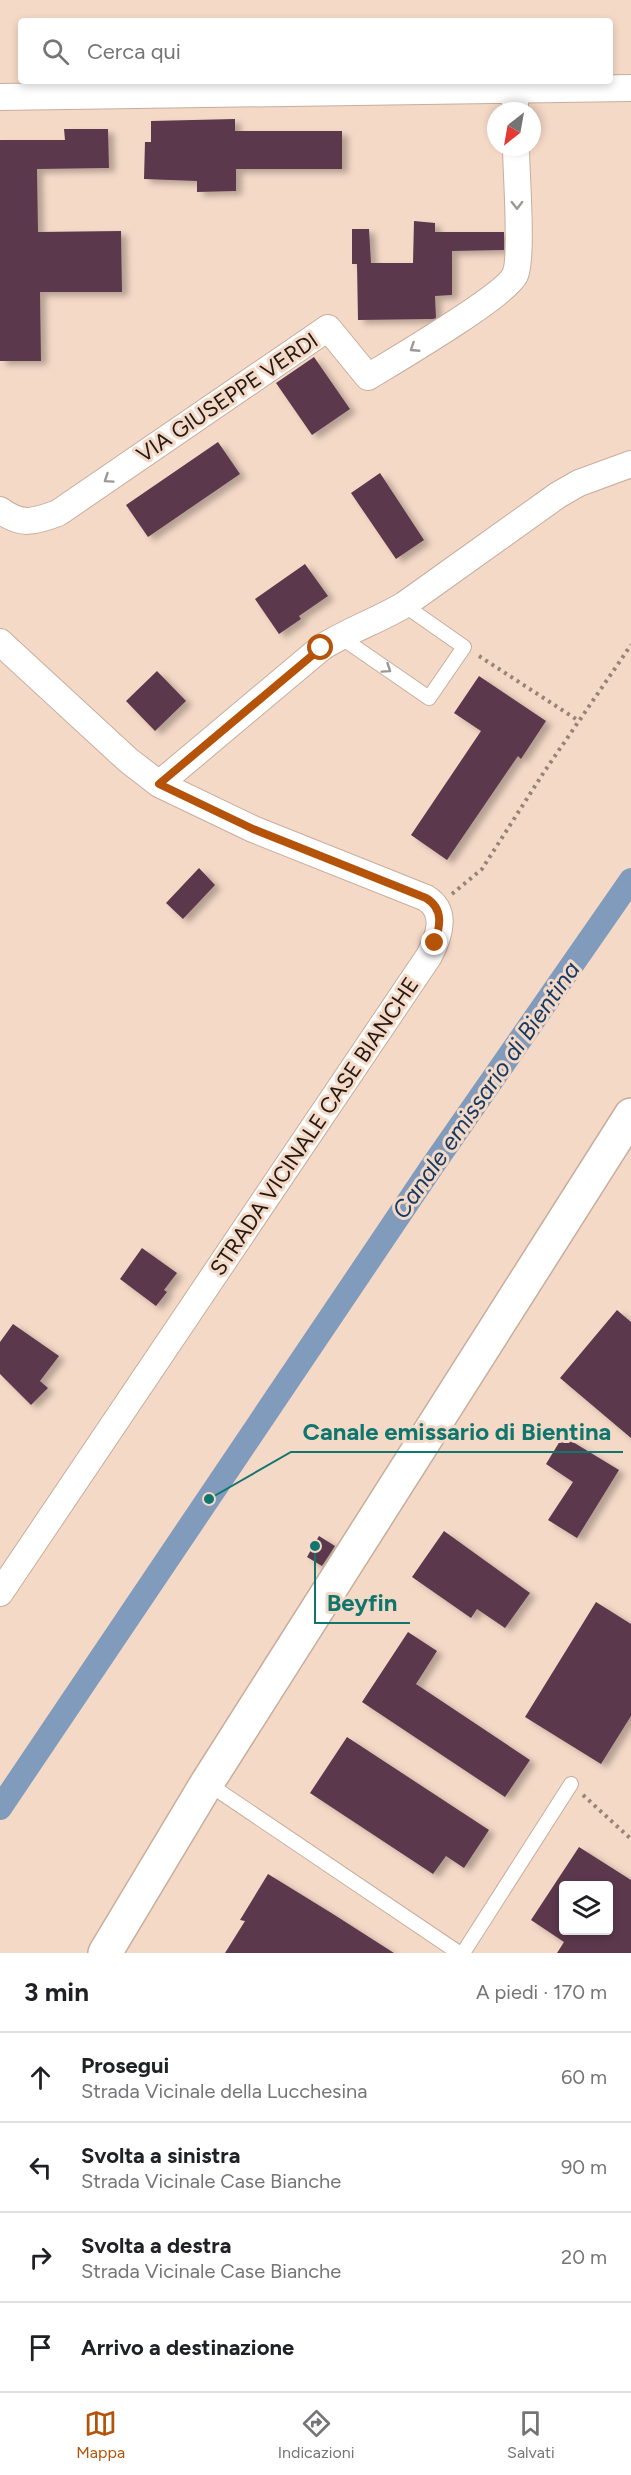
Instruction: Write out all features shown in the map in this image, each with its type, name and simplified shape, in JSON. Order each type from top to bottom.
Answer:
[{"type":"main road","points":[[105,1953],[207,1784],[631,1115]]},
{"type":"street","points":[[0,97],[515,100],[631,88]]},
{"type":"street","name":"VIA GIUSEPPE VERDI","points":[[4,519],[22,522],[39,520],[58,513],[328,328],[368,377],[482,304],[502,289],[515,275],[518,264],[516,156]]},
{"type":"street","points":[[159,784],[302,662],[339,636],[379,619],[404,605],[558,495],[579,483],[631,464]]},
{"type":"street","points":[[0,642],[128,760],[159,784],[253,829],[426,898],[436,908]]},
{"type":"street","name":"STRADA VICINALE CASE BIANCHE","points":[[0,1593],[429,956],[440,924],[436,908]]},
{"type":"lane","points":[[339,636],[429,698],[464,647],[404,605]]},
{"type":"lane","points":[[207,1784],[459,1953]]},
{"type":"lane","points":[[464,1953],[571,1784]]},
{"type":"path","points":[[436,908],[482,869],[631,645]]},
{"type":"path","points":[[464,647],[579,721]]},
{"type":"path","points":[[571,1784],[631,1839]]},
{"type":"building","points":[[235,119],[235,131],[342,131],[342,169],[236,169],[236,191],[197,192],[197,181],[144,179],[145,142],[151,142],[151,121]]},
{"type":"building","points":[[64,129],[108,129],[109,168],[37,169],[38,232],[121,231],[122,292],[40,292],[41,361],[0,361],[0,140],[65,140]]},
{"type":"building","points":[[414,221],[435,223],[435,232],[504,232],[504,250],[452,251],[452,295],[435,296],[436,318],[358,320],[357,264],[352,264],[352,229],[369,229],[371,263],[413,263]]},
{"type":"building","points":[[314,357],[350,409],[312,435],[276,383]]},
{"type":"building","points":[[218,442],[240,474],[148,537],[126,505]]},
{"type":"building","points":[[380,473],[424,540],[396,559],[351,493]]},
{"type":"building","points":[[305,564],[328,596],[299,616],[301,619],[279,634],[255,599]]},
{"type":"building","points":[[157,671],[186,701],[155,731],[126,701]]},
{"type":"building","points":[[479,676],[546,721],[521,759],[518,756],[447,860],[411,835],[481,731],[454,713]]},
{"type":"building","points":[[199,868],[215,885],[183,919],[166,903]]},
{"type":"building","points":[[142,1248],[177,1273],[164,1290],[167,1292],[156,1306],[120,1279]]},
{"type":"building","points":[[617,1310],[631,1322],[631,1438],[560,1378]]},
{"type":"building","points":[[13,1324],[59,1356],[40,1381],[48,1388],[31,1405],[0,1374],[0,1342]]},
{"type":"building","points":[[563,1436],[619,1470],[577,1538],[548,1520],[573,1482],[546,1464]]},
{"type":"building","points":[[444,1531],[530,1593],[505,1628],[477,1609],[471,1618],[412,1577]]},
{"type":"building","points":[[319,1536],[335,1546],[322,1566],[307,1557]]},
{"type":"building","points":[[596,1602],[631,1624],[631,1716],[601,1764],[525,1717]]},
{"type":"building","points":[[408,1632],[437,1651],[416,1684],[530,1760],[505,1797],[362,1702]]},
{"type":"building","points":[[347,1737],[489,1830],[464,1868],[446,1856],[433,1874],[310,1793]]},
{"type":"building","points":[[579,1847],[631,1880],[631,1953],[557,1953],[564,1942],[531,1920]]},
{"type":"building","points":[[268,1874],[394,1953],[225,1953],[245,1921],[240,1920]]},
{"type":"waterway","name":"Canale emissario di Bientina","points":[[0,1808],[431,1168],[631,880]]},
{"type":"place","name":"Canale emissario di Bientina","points":[[209,1499]]},
{"type":"place","name":"Beyfin","points":[[315,1546]]},
{"type":"route","points":[[321,648],[159,784],[295,847],[426,898],[432,902],[440,915],[435,943]]}]
